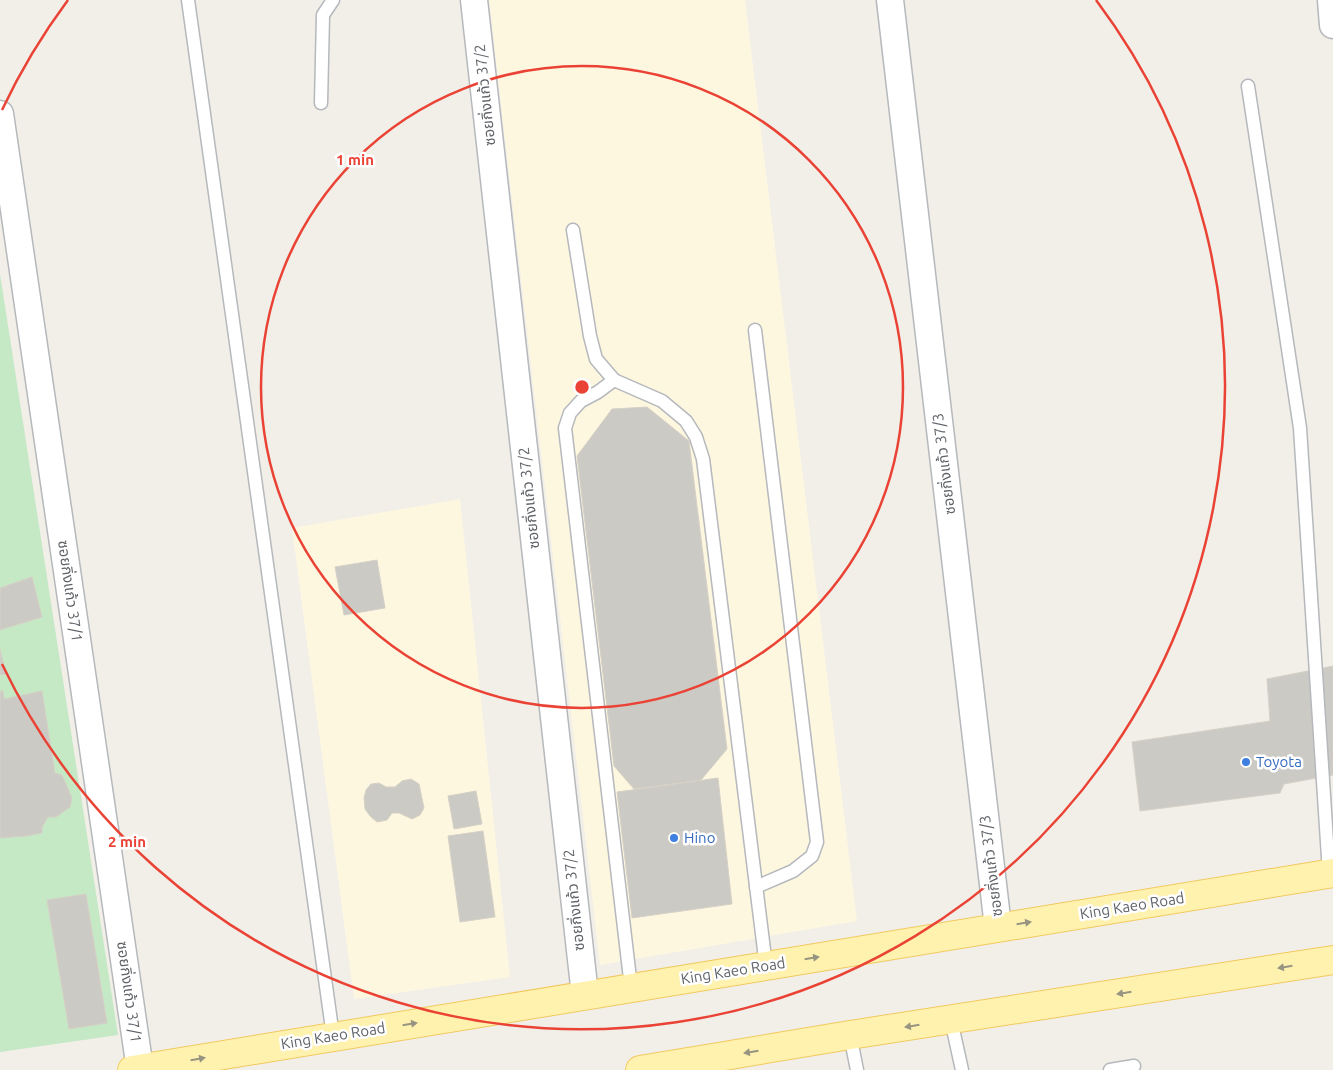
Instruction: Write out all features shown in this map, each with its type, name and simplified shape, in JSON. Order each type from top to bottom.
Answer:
[{"type":"main road","name":"King Kaeo Road","points":[[136,1069],[1331,873]]},
{"type":"main road","points":[[640,1070],[850,1035],[1333,960]]},
{"type":"street","name":"ซอยกิ่งแก้ว 37/2","points":[[474,0],[585,995]]},
{"type":"street","name":"ซอยกิ่งแก้ว 37/3","points":[[890,0],[998,927]]},
{"type":"street","points":[[1331,0],[1333,25]]},
{"type":"street","name":"ซอยกิ่งแก้ว 37/1","points":[[0,114],[136,1069]]},
{"type":"lane","points":[[188,0],[332,1036]]},
{"type":"lane","points":[[321,103],[323,15],[333,0]]},
{"type":"lane","points":[[1248,86],[1300,428],[1331,873]]},
{"type":"lane","points":[[572,230],[590,336],[596,359],[614,380],[662,401],[686,421],[696,437],[703,458],[766,966]]},
{"type":"lane","points":[[756,330],[817,842],[812,856],[793,872],[756,887]]},
{"type":"lane","points":[[614,380],[598,392],[581,401],[570,413],[565,428],[631,987]]},
{"type":"lane","points":[[951,1020],[962,1070]]},
{"type":"lane","points":[[850,1035],[857,1070]]},
{"type":"lane","points":[[1110,1070],[1134,1066]]},
{"type":"shaded area","points":[[489,0],[745,0],[857,921],[600,965]]},
{"type":"shaded area","points":[[460,499],[510,977],[354,999],[292,528]]},
{"type":"green space","points":[[0,274],[118,1035],[0,1052]]},
{"type":"building","points":[[647,407],[689,441],[727,749],[701,780],[634,789],[614,766],[577,456],[612,409]]},
{"type":"building","points":[[377,560],[385,608],[344,615],[335,567]]},
{"type":"building","points":[[32,577],[42,617],[0,630],[0,588]]},
{"type":"building","points":[[0,649],[6,674],[0,675]]},
{"type":"building","points":[[1333,666],[1333,775],[1284,784],[1280,793],[1140,811],[1132,742],[1270,721],[1267,679]]},
{"type":"building","points":[[0,691],[3,691],[4,699],[42,691],[55,773],[62,775],[72,798],[70,807],[56,817],[48,817],[42,827],[42,833],[0,838]]},
{"type":"building","points":[[718,778],[732,904],[632,918],[617,792]]},
{"type":"building","points":[[411,779],[419,784],[424,808],[420,815],[412,819],[399,813],[392,813],[387,820],[377,822],[370,816],[365,809],[364,798],[366,790],[371,784],[379,783],[386,787],[395,787],[402,781]]},
{"type":"building","points":[[476,791],[482,824],[454,829],[448,796]]},
{"type":"building","points":[[483,831],[495,917],[460,922],[448,836]]},
{"type":"building","points":[[86,894],[107,1023],[69,1029],[47,900]]},
{"type":"place","name":"Toyota","points":[[1246,762]]},
{"type":"place","name":"Hino","points":[[674,838]]}]
